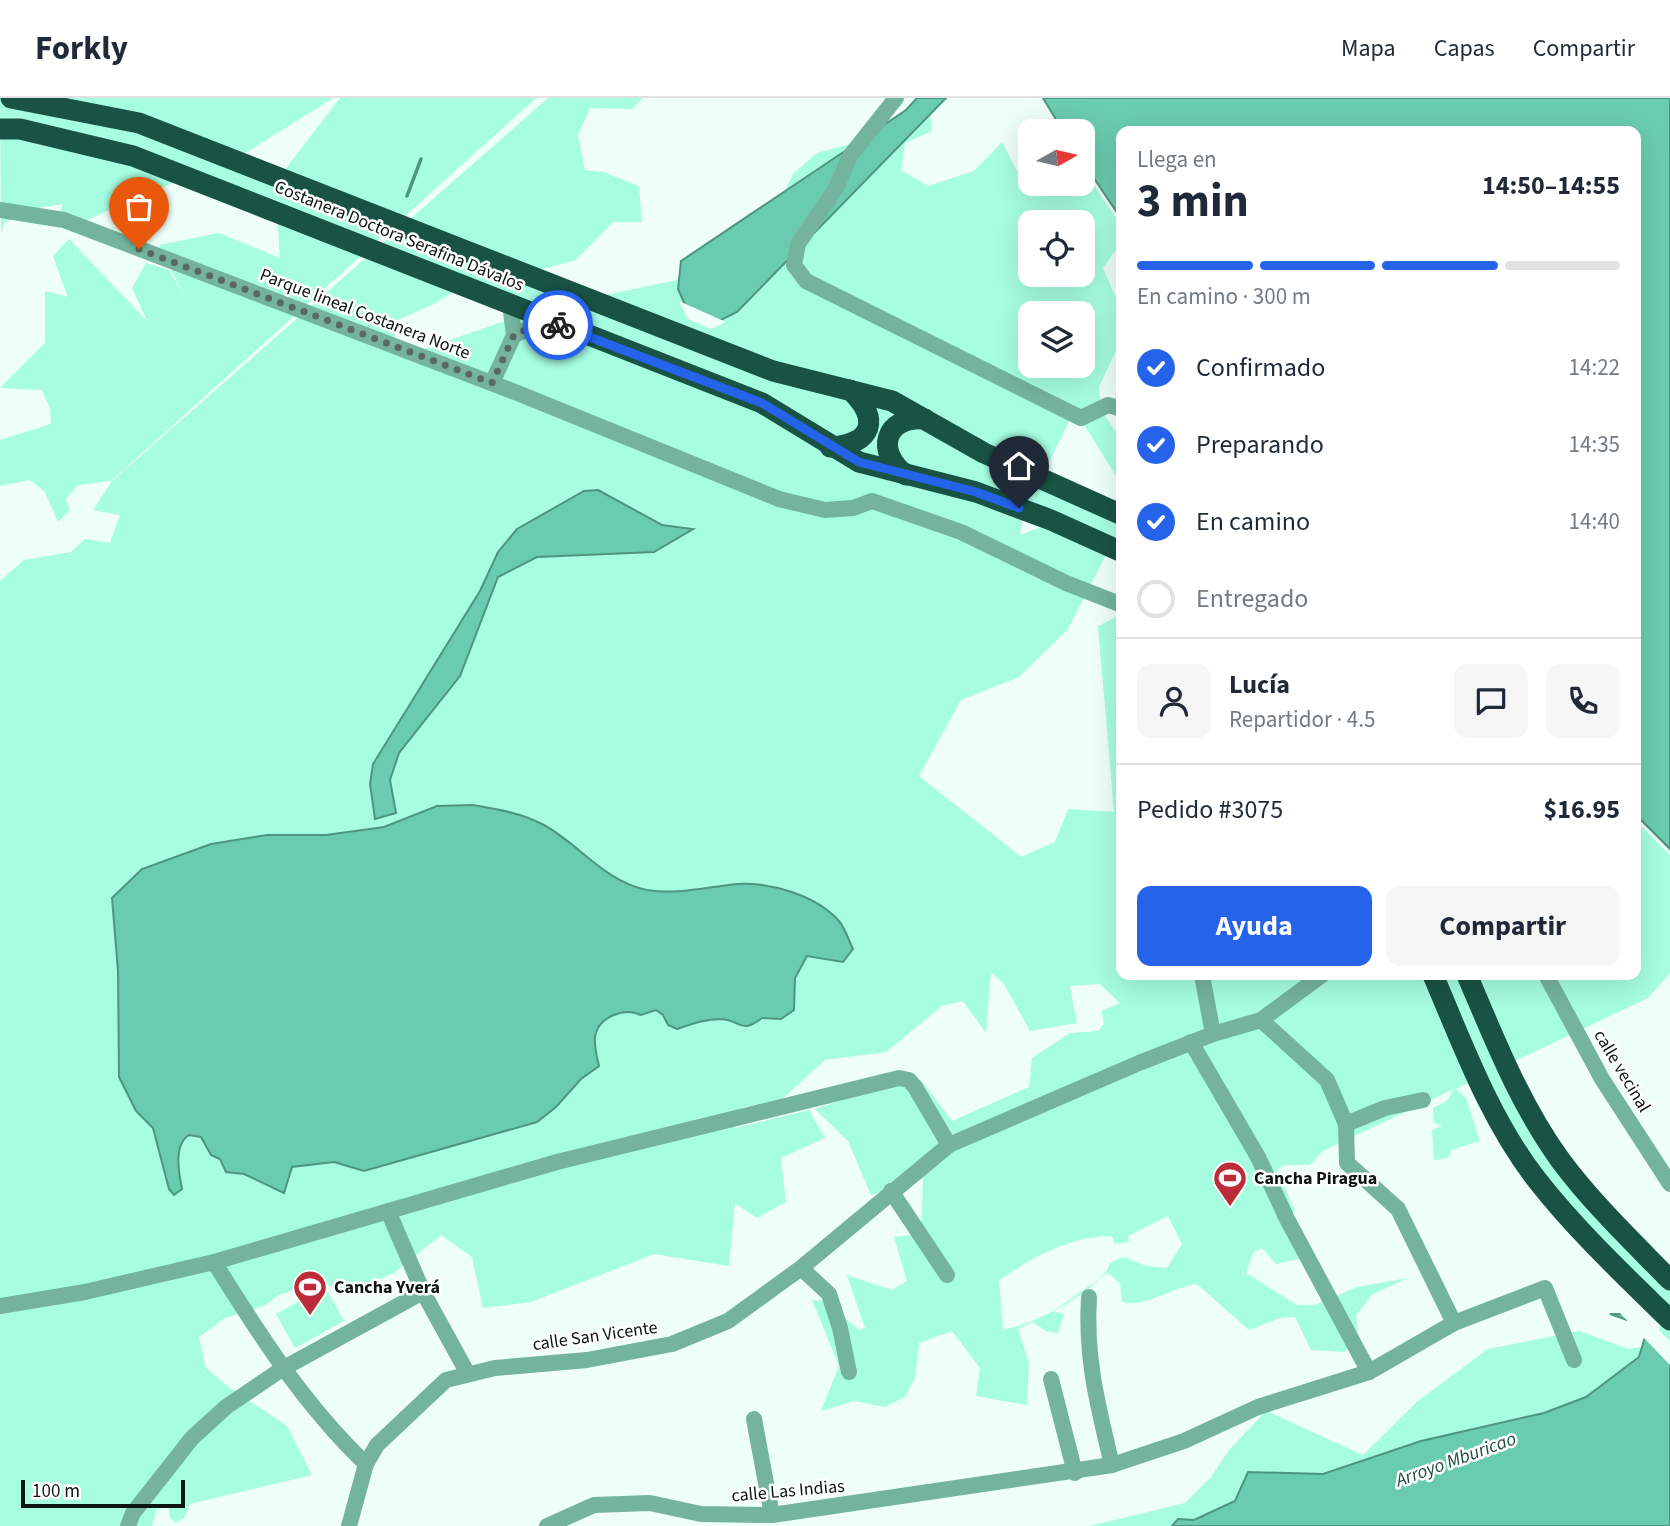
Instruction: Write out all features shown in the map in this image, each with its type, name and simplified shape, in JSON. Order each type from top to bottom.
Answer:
[{"type":"highway","name":"Costanera Doctora Serafina Dávalos","points":[[11,98],[139,123],[657,328],[773,371],[892,401],[984,453],[1116,512]]},
{"type":"highway","name":"Costanera Doctora Serafina Dávalos","points":[[0,129],[20,129],[133,156],[510,304],[546,321],[762,403],[830,447],[859,462],[976,492],[1051,520],[1116,549]]},
{"type":"highway","points":[[830,447],[858,442],[866,434],[869,422],[867,413],[862,401],[850,390]]},
{"type":"highway","points":[[906,475],[890,460],[887,442],[892,430],[903,422],[925,419]]},
{"type":"highway","points":[[1435,980],[1493,1111],[1536,1179],[1588,1240],[1670,1320]]},
{"type":"highway","points":[[1469,980],[1521,1095],[1561,1161],[1614,1223],[1670,1280]]},
{"type":"street","points":[[896,98],[850,156],[836,188],[798,244],[794,265],[806,281],[1081,418],[1108,405],[1116,407]]},
{"type":"street","name":"Parque lineal Costanera Norte","points":[[0,210],[64,220],[492,383],[779,499],[825,510],[853,508],[872,501],[961,532],[1066,583],[1116,603]]},
{"type":"street","points":[[492,383],[514,335],[510,304]]},
{"type":"street","points":[[514,335],[546,321]]},
{"type":"street","points":[[1203,980],[1213,1034]]},
{"type":"street","points":[[1315,980],[1261,1020],[1327,1080],[1346,1124],[1347,1163],[1398,1209],[1454,1323]]},
{"type":"street","name":"calle vecinal","points":[[1549,980],[1602,1079],[1670,1184]]},
{"type":"street","name":"calle San Vicente","points":[[349,1526],[366,1464],[377,1445],[446,1380],[495,1368],[587,1360],[672,1344],[729,1321],[802,1268],[949,1145],[1191,1042],[1261,1020]]},
{"type":"street","points":[[1191,1042],[1258,1157],[1287,1219],[1369,1372]]},
{"type":"street","points":[[0,1306],[85,1293],[214,1262],[557,1161],[899,1078],[909,1080],[915,1087],[949,1145]]},
{"type":"street","points":[[1346,1124],[1385,1108],[1423,1100]]},
{"type":"street","points":[[891,1191],[947,1275]]},
{"type":"street","points":[[388,1211],[423,1292],[468,1374]]},
{"type":"street","points":[[214,1262],[282,1369],[334,1434],[366,1464]]},
{"type":"street","points":[[802,1268],[829,1294],[840,1328],[849,1372]]},
{"type":"street","name":"calle Las Indias","points":[[547,1526],[594,1505],[630,1502],[727,1516],[772,1515],[790,1519],[996,1482],[1074,1473],[1112,1465],[1184,1441],[1258,1407],[1369,1372],[1454,1323],[1545,1288],[1573,1360]]},
{"type":"street","points":[[128,1526],[133,1513],[209,1420],[282,1369],[423,1292]]},
{"type":"street","points":[[1089,1297],[1086,1338],[1090,1376],[1112,1465]]},
{"type":"street","points":[[1051,1379],[1074,1473]]},
{"type":"street","points":[[754,1419],[772,1515]]},
{"type":"shaded area","points":[[0,98],[333,98],[245,153],[222,162],[274,184],[340,98],[536,98],[111,481],[78,485],[66,499],[70,510],[58,522],[45,492],[30,480],[0,486],[0,440],[51,424],[50,408],[42,390],[0,388],[45,343],[45,291],[68,297],[53,256],[69,239],[147,321],[132,288],[146,263],[169,270],[185,298],[159,245],[219,233],[280,258],[276,203],[198,172],[75,225],[56,222],[63,204],[32,209],[5,222],[1,233]]},
{"type":"shaded area","points":[[548,98],[643,98],[632,109],[590,108],[578,135],[585,170],[603,172],[639,186],[642,222],[613,222],[576,260],[535,271],[572,302],[677,280],[722,235],[775,212],[793,174],[817,153],[847,145],[889,127],[929,103],[932,131],[905,143],[901,170],[928,186],[974,171],[1002,142],[1018,173],[1018,196],[1096,196],[1096,188],[1116,218],[1116,251],[1103,268],[1116,298],[1116,351],[1099,387],[1101,410],[1116,432],[1116,476],[1075,410],[1050,460],[1023,481],[1116,520],[1116,546],[1108,551],[1068,629],[1019,677],[961,700],[919,776],[1021,857],[1055,842],[1068,809],[1114,812],[1098,626],[1116,617],[1116,980],[1641,980],[1641,826],[1670,855],[1670,973],[1648,998],[1500,1068],[1670,1287],[1670,1526],[1090,1526],[1185,1503],[1211,1477],[1229,1450],[1266,1411],[1363,1455],[1418,1401],[1488,1349],[1579,1331],[1629,1349],[1654,1345],[1662,1319],[1546,1182],[1483,1076],[1456,1089],[1466,1098],[1480,1141],[1451,1150],[1448,1158],[1434,1160],[1432,1130],[1442,1126],[1434,1123],[1433,1108],[1447,1101],[1454,1089],[1323,1151],[1310,1165],[1285,1165],[1277,1169],[1295,1211],[1278,1220],[1294,1231],[1315,1255],[1276,1264],[1262,1248],[1253,1253],[1246,1273],[1297,1305],[1315,1305],[1357,1287],[1408,1278],[1373,1294],[1356,1315],[1358,1330],[1345,1352],[1311,1350],[1295,1317],[1280,1318],[1249,1330],[1197,1284],[1150,1300],[1122,1302],[1120,1283],[1108,1273],[1098,1280],[1110,1263],[1123,1257],[1147,1266],[1167,1268],[1182,1244],[1168,1216],[1128,1236],[1129,1242],[1115,1244],[1112,1236],[1067,1244],[1025,1263],[999,1280],[1003,1329],[1030,1322],[1053,1311],[1064,1314],[1058,1333],[1046,1331],[1033,1322],[1018,1329],[1029,1363],[1027,1405],[976,1396],[980,1368],[952,1331],[919,1343],[915,1378],[905,1397],[884,1407],[854,1401],[821,1411],[839,1366],[812,1300],[826,1301],[859,1330],[865,1328],[847,1275],[892,1290],[907,1281],[894,1237],[921,1234],[923,1179],[871,1195],[848,1141],[815,1109],[863,1093],[891,1074],[922,1081],[952,1121],[1029,1087],[1032,1058],[1070,1033],[1098,1031],[1104,1024],[1101,1011],[1120,1003],[1100,984],[1070,986],[1077,1023],[1030,1031],[1004,984],[991,972],[986,1033],[963,1001],[942,1006],[886,1052],[825,1060],[779,1102],[743,1107],[735,1128],[809,1110],[825,1138],[781,1158],[786,1202],[757,1218],[735,1203],[729,1266],[654,1254],[531,1302],[483,1308],[472,1257],[441,1235],[394,1273],[345,1294],[321,1281],[279,1295],[266,1305],[225,1318],[199,1337],[206,1368],[230,1388],[287,1426],[312,1475],[190,1504],[185,1517],[176,1523],[170,1518],[168,1507],[157,1509],[152,1526],[0,1526],[0,581],[24,560],[71,552],[85,539],[110,543],[120,515],[93,510],[112,481]],"holes":[[[470,281],[540,309],[421,350],[397,341],[391,323],[434,304]],[[1024,508],[1065,518],[1020,535]]]},
{"type":"shaded area","name":"Cancha Yverá","points":[[325,1287],[344,1321],[295,1348],[276,1314]]},
{"type":"water","points":[[917,98],[946,98],[737,312],[711,325],[690,316],[678,289],[681,261],[906,110]]},
{"type":"water","points":[[1043,98],[1670,98],[1670,849],[1641,820],[1641,126],[1116,126],[1116,211],[1096,181],[1096,119],[1056,119]]},
{"type":"water","points":[[598,490],[662,525],[693,529],[654,552],[537,557],[498,577],[460,676],[399,753],[390,780],[396,813],[375,819],[370,784],[373,764],[480,591],[498,552],[517,529],[584,491]]},
{"type":"water","points":[[473,805],[536,821],[557,833],[605,871],[647,890],[680,891],[750,884],[792,892],[829,912],[841,924],[853,949],[843,962],[807,956],[795,978],[794,1010],[781,1019],[762,1018],[745,1026],[715,1019],[677,1029],[668,1025],[663,1015],[656,1010],[641,1015],[627,1012],[613,1015],[601,1024],[595,1037],[599,1066],[581,1079],[556,1107],[537,1122],[364,1171],[334,1162],[292,1167],[284,1193],[244,1174],[226,1172],[220,1159],[211,1155],[201,1137],[189,1135],[179,1153],[182,1189],[174,1195],[169,1189],[153,1128],[136,1111],[119,1077],[118,971],[112,898],[142,869],[211,844],[267,835],[326,835],[384,827],[437,806]]},
{"type":"water","name":"Arroyo Mburicao","points":[[1610,1314],[1637,1314],[1670,1346],[1670,1526],[1172,1526],[1178,1519],[1194,1520],[1235,1501],[1248,1472],[1323,1474],[1421,1441],[1544,1413],[1586,1397],[1639,1357],[1645,1337],[1633,1322]]},
{"type":"pier","points":[[679,301],[726,322],[711,329],[688,319]]},
{"type":"pier","points":[[1618,1311],[1639,1311],[1670,1341],[1670,1365]]},
{"type":"waterway","points":[[407,196],[421,159]]},
{"type":"way so far","points":[[139,249],[492,383],[514,335],[546,321],[558,325]]},
{"type":"place","name":"Cancha Piragua","points":[[1230,1208]]},
{"type":"place","name":"Cancha Yverá","points":[[310,1317]]},
{"type":"route","points":[[558,325],[762,403],[830,447],[859,462],[976,492],[1019,508]]}]
